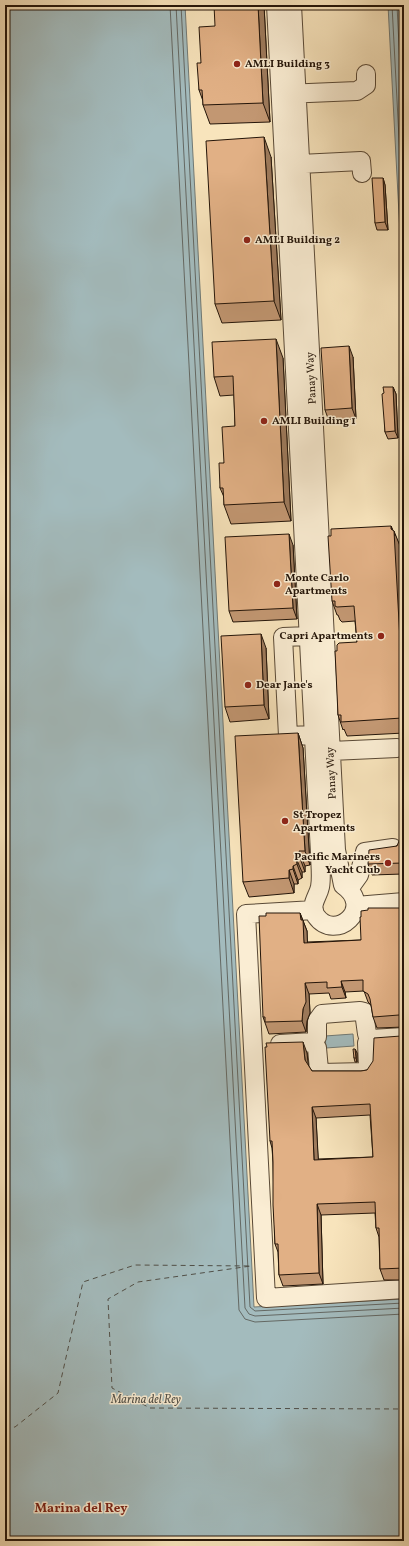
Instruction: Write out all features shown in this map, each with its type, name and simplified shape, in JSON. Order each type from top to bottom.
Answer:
[{"type":"street","name":"Panay Way","points":[[276,5],[300,164],[336,850],[343,885],[352,898]]},
{"type":"street","name":"Panay Way","points":[[292,5],[289,94],[309,636],[320,853],[320,887],[313,902],[314,910]]},
{"type":"street","points":[[289,94],[357,91],[366,85],[366,74]]},
{"type":"street","points":[[300,164],[361,161],[362,173]]},
{"type":"street","points":[[309,636],[283,637],[288,736],[314,734]]},
{"type":"street","points":[[331,751],[397,748]]},
{"type":"street","points":[[394,848],[365,852],[352,898],[353,914],[348,921],[340,925],[332,926],[322,922],[314,910],[246,914],[266,1298],[404,1289]]},
{"type":"street","points":[[352,898],[404,902]]},
{"type":"street","points":[[253,1045],[313,1042],[317,1037],[317,1020],[322,1014],[360,1011],[364,1012],[367,1034],[372,1039]]},
{"type":"street","points":[[313,1042],[317,1048],[318,1070],[321,1073],[365,1072],[368,1067],[368,1043],[372,1039],[404,1037]]},
{"type":"water","name":"Marina del Rey","points":[[5,5],[185,5],[254,1307],[404,1299],[404,1541],[5,1541]]},
{"type":"water","points":[[388,5],[404,5],[404,309]]},
{"type":"water","points":[[353,1034],[354,1046],[326,1048],[325,1036]]},
{"type":"building","name":"AMLI Building 3","points":[[214,5],[258,5],[263,103],[203,105],[202,90],[199,90],[197,63],[201,63],[199,27],[215,26]]},
{"type":"building","name":"AMLI Building 2","points":[[264,137],[274,301],[215,304],[206,141]]},
{"type":"building","points":[[372,178],[383,178],[385,222],[375,223]]},
{"type":"building","name":"AMLI Building 1","points":[[276,339],[284,502],[224,505],[223,488],[220,488],[219,463],[224,463],[222,427],[235,426],[233,376],[214,377],[212,342]]},
{"type":"building","points":[[349,346],[352,408],[325,410],[321,348]]},
{"type":"building","points":[[383,387],[393,387],[395,431],[385,432],[382,394],[384,393]]},
{"type":"building","name":"Capri Apartments","points":[[391,526],[391,529],[394,531],[404,713],[402,718],[341,722],[341,715],[338,715],[335,651],[337,651],[337,645],[339,643],[357,642],[354,606],[337,607],[335,606],[335,601],[332,601],[328,536],[331,536],[331,529]]},
{"type":"building","name":"Monte Carlo Apartments","points":[[289,534],[293,608],[229,611],[225,537]]},
{"type":"building","name":"Dear Jane's","points":[[261,634],[264,705],[225,707],[221,636]]},
{"type":"building","name":"St Tropez Apartments","points":[[298,733],[305,851],[299,851],[300,858],[296,858],[297,864],[293,866],[293,869],[289,870],[289,878],[243,882],[235,736]]},
{"type":"building","points":[[399,841],[404,841],[404,880],[403,863],[368,864],[369,850],[397,846]]},
{"type":"building","points":[[368,908],[402,908],[404,929],[404,1018],[399,1015],[373,1017],[370,999],[368,994],[363,991],[363,980],[341,981],[342,987],[327,988],[327,982],[305,983],[306,1002],[303,1009],[302,1021],[265,1022],[265,1017],[263,1017],[259,916],[266,916],[266,913],[300,913],[301,920],[303,920],[304,943],[361,940],[361,911],[368,910]]},
{"type":"building","points":[[404,1034],[404,1268],[380,1269],[379,1228],[376,1228],[375,1202],[317,1204],[319,1273],[279,1275],[278,1244],[275,1244],[273,1162],[272,1141],[270,1141],[266,1043],[303,1042],[305,1060],[312,1071],[361,1071],[367,1070],[373,1061],[374,1038],[401,1036]],"holes":[[[370,1104],[373,1157],[314,1160],[312,1107]]]},
{"type":"building","points":[[353,1049],[355,1049],[356,1058],[354,1058]]},
{"type":"ferry route","points":[[5,1428],[15,1427],[58,1393],[83,1282],[135,1265],[251,1266],[138,1282],[108,1299],[112,1388],[150,1408],[404,1409]]},
{"type":"place","name":"AMLI Building 3","points":[[237,64]]},
{"type":"place","name":"AMLI Building 2","points":[[247,240]]},
{"type":"place","name":"AMLI Building 1","points":[[264,421]]},
{"type":"place","name":"Monte Carlo Apartments","points":[[277,584]]},
{"type":"place","name":"Capri Apartments","points":[[381,636]]},
{"type":"place","name":"Dear Jane's","points":[[248,685]]},
{"type":"place","name":"St Tropez Apartments","points":[[285,821]]},
{"type":"place","name":"Pacific Mariners Yacht Club","points":[[388,863]]},
{"type":"district","name":"Marina del Rey","points":[[81,1509]]}]
